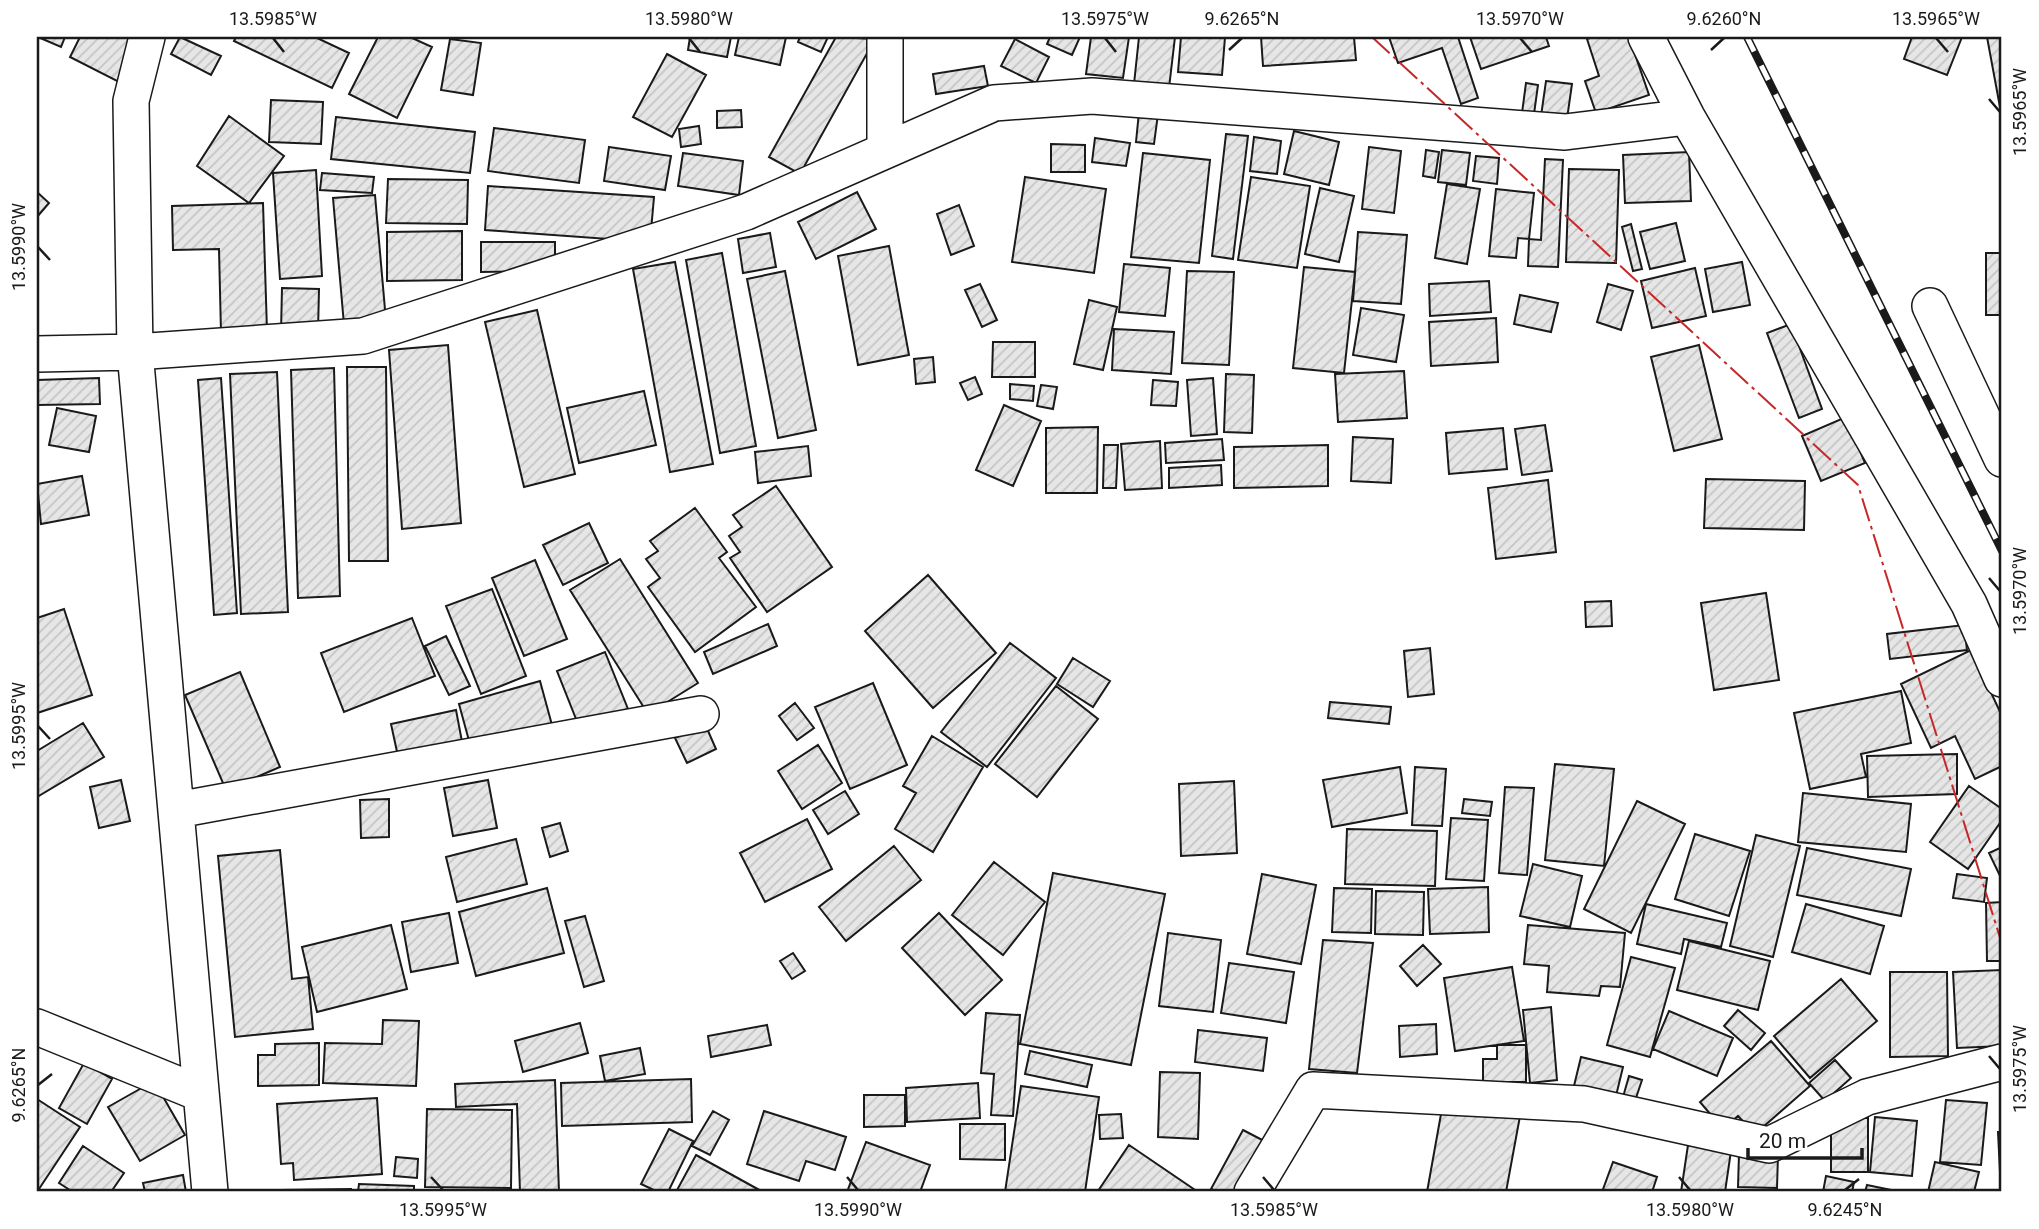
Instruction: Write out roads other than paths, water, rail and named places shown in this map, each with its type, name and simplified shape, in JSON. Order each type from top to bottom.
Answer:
[{"type":"street","points":[[147,37],[131,101],[135,352],[177,810],[199,1093],[210,1192]]},
{"type":"street","points":[[885,37],[885,150]]},
{"type":"street","points":[[1646,37],[1687,117],[1969,604],[2002,679]]},
{"type":"street","points":[[37,355],[135,352],[363,336],[746,212],[994,103],[1092,96],[1565,132],[1687,117]]},
{"type":"street","points":[[1930,306],[2002,458]]},
{"type":"street","points":[[177,810],[701,714]]},
{"type":"street","points":[[37,1027],[199,1093]]},
{"type":"street","points":[[1252,1192],[1313,1090],[1584,1104],[1769,1145],[1867,1097],[2002,1062]]},
{"type":"railway","points":[[1747,37],[2002,551]]}]
